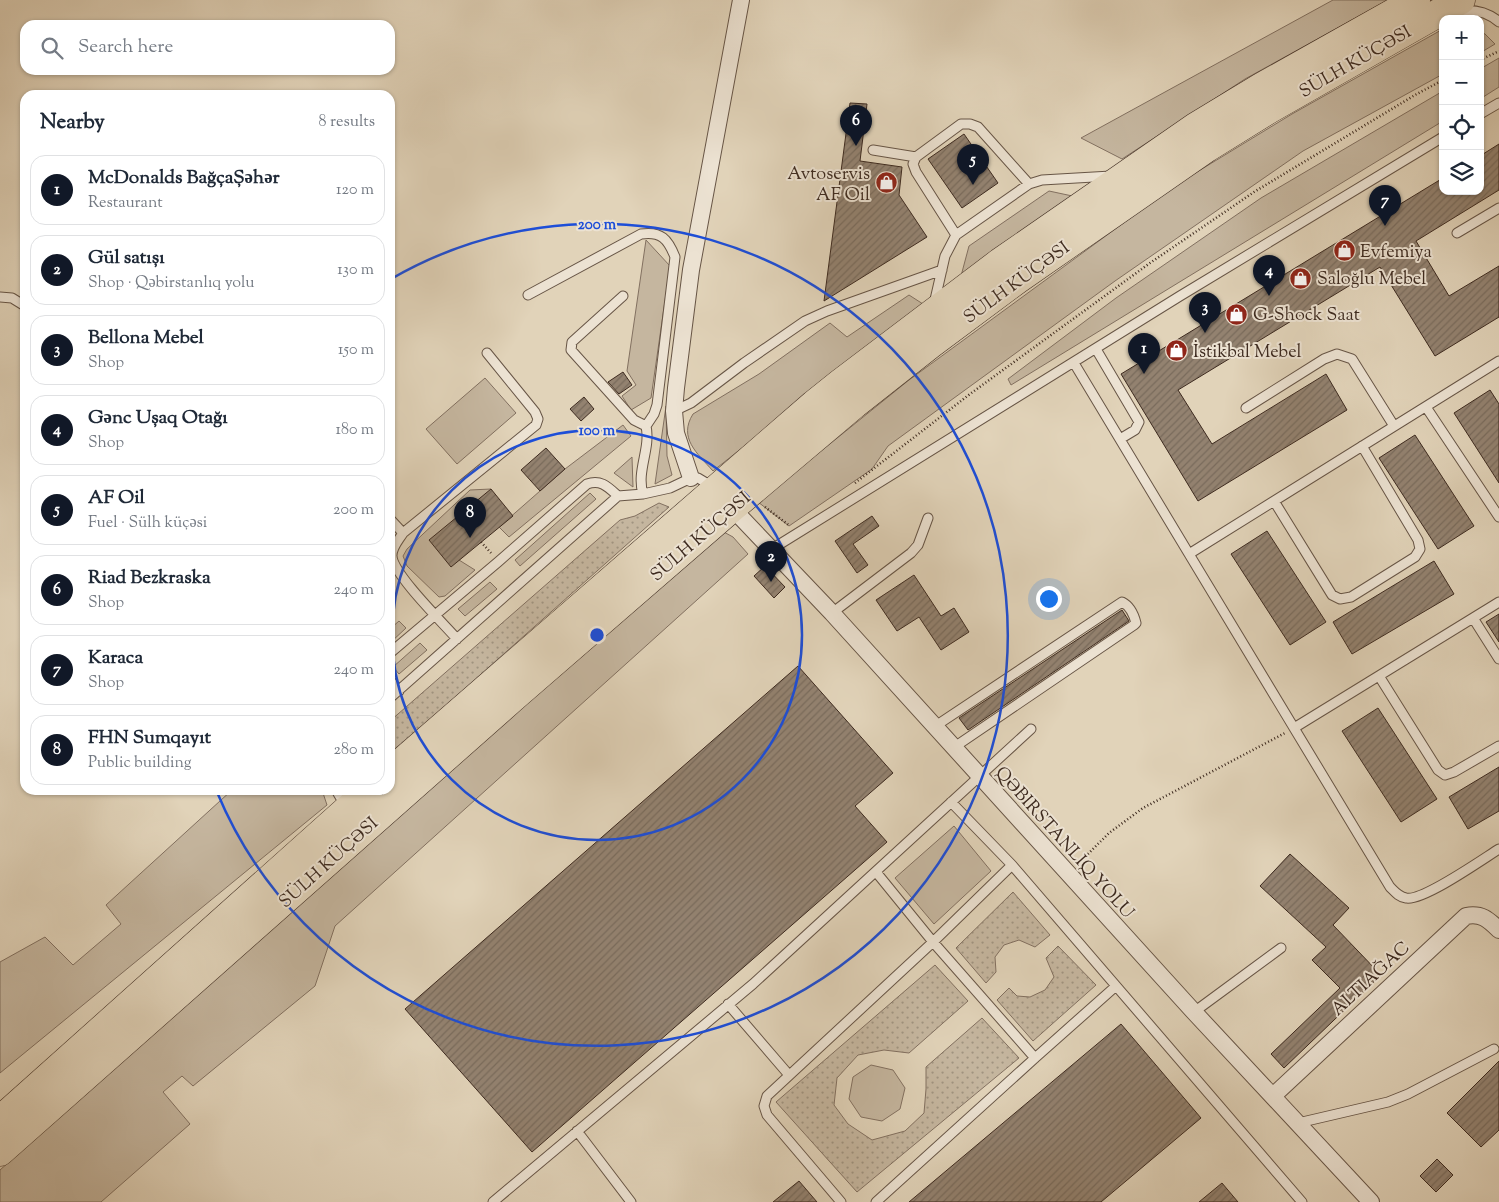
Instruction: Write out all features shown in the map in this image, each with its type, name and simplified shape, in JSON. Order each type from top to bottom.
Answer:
[{"type":"highway","name":"SÜLH KÜÇƏSI","points":[[395,768],[838,384],[1000,262],[1195,127],[1261,87],[1426,7],[1461,0]]},
{"type":"highway","name":"SÜLH KÜÇƏSI","points":[[0,1152],[514,697],[712,492],[855,404],[1017,280],[1139,194],[1426,7]]},
{"type":"highway","name":"SÜLH KÜÇƏSI","points":[[0,1120],[342,799],[354,795]]},
{"type":"street","points":[[741,0],[691,270],[674,411],[676,433],[680,448],[712,492],[772,549],[832,613],[1068,875],[1371,1202]]},
{"type":"street","points":[[1273,1096],[1466,916],[1476,914],[1487,918],[1499,930]]},
{"type":"lane","points":[[1426,7],[1480,11],[1499,22]]},
{"type":"lane","points":[[1484,112],[1499,103]]},
{"type":"lane","points":[[956,235],[916,172],[913,164],[916,157],[961,124],[970,124],[978,127],[1029,184]]},
{"type":"lane","points":[[772,549],[1439,139]]},
{"type":"lane","points":[[873,150],[916,157]]},
{"type":"lane","points":[[932,313],[945,256],[956,235],[1029,184],[1042,180],[1126,175]]},
{"type":"lane","points":[[1457,233],[1499,208]]},
{"type":"lane","points":[[528,295],[640,234],[648,233],[663,236],[670,244],[675,257],[657,405],[654,414],[646,426],[648,443],[640,486],[643,494]]},
{"type":"lane","points":[[674,411],[691,402],[805,321],[827,311],[942,270]]},
{"type":"lane","points":[[623,296],[572,342],[572,350],[634,420],[646,426]]},
{"type":"lane","points":[[0,297],[12,298],[20,303]]},
{"type":"lane","points":[[1096,349],[1139,422],[1135,430],[1120,439]]},
{"type":"lane","points":[[395,545],[403,533],[536,425],[538,418],[535,412],[487,353]]},
{"type":"lane","points":[[1246,408],[1324,358],[1337,354],[1352,359],[1394,426]]},
{"type":"lane","points":[[1189,554],[1499,362]]},
{"type":"lane","points":[[1074,363],[1390,887],[1397,895],[1408,899],[1424,895],[1499,849]]},
{"type":"lane","points":[[1426,407],[1499,517]]},
{"type":"lane","points":[[1274,501],[1332,595],[1340,599],[1351,597],[1415,558],[1420,550],[1418,540],[1362,446]]},
{"type":"lane","points":[[395,650],[587,484],[594,482],[603,483],[618,496]]},
{"type":"lane","points":[[395,694],[618,496],[643,494],[670,488],[712,492]]},
{"type":"lane","points":[[832,613],[911,553],[918,545],[928,518]]},
{"type":"lane","points":[[395,524],[403,533]]},
{"type":"lane","points":[[395,566],[457,639]]},
{"type":"lane","points":[[934,727],[1121,603],[1124,602],[1127,605],[1135,618],[1136,623],[1134,626],[953,748]]},
{"type":"lane","points":[[1294,728],[1499,602]]},
{"type":"lane","points":[[1473,618],[1499,659]]},
{"type":"lane","points":[[1379,676],[1438,770],[1445,775],[1454,772],[1499,746]]},
{"type":"lane","points":[[395,686],[399,691]]},
{"type":"lane","points":[[493,1202],[728,1004],[1031,730]]},
{"type":"lane","points":[[951,802],[1012,866],[1302,1202]]},
{"type":"lane","points":[[841,1202],[767,1115],[764,1106],[767,1096],[1012,866]]},
{"type":"lane","points":[[876,872],[933,942],[1035,1058]]},
{"type":"lane","points":[[1194,1012],[1282,948]]},
{"type":"lane","points":[[876,1202],[1116,986]]},
{"type":"lane","points":[[728,1004],[790,1075]]},
{"type":"lane","points":[[1298,1123],[1388,1102],[1408,1094],[1494,1049]]},
{"type":"lane","points":[[577,1131],[631,1202]]},
{"type":"path","points":[[1484,58],[1499,50]]},
{"type":"path","points":[[848,487],[880,465],[970,394],[1089,306],[1228,209],[1439,82]]},
{"type":"path","points":[[758,502],[789,526],[792,526]]},
{"type":"path","points":[[481,542],[498,562]]},
{"type":"path","points":[[1068,875],[1109,833],[1143,808],[1294,728]]},
{"type":"shaded area","points":[[1333,0],[1388,0],[1245,79],[1122,159],[1081,138]]},
{"type":"shaded area","points":[[1439,31],[1439,76],[1303,151],[1115,281],[888,446],[872,469],[789,526],[758,502],[909,380],[1174,186],[1292,114]]},
{"type":"shaded area","points":[[1484,34],[1485,34],[1495,44],[1484,51]]},
{"type":"shaded area","points":[[1499,58],[1499,87],[1484,96],[1484,67]]},
{"type":"shaded area","points":[[1439,93],[1439,123],[1011,385],[1008,379],[1116,298],[1261,198]]},
{"type":"shaded area","points":[[1049,191],[1077,197],[961,276],[969,246]]},
{"type":"shaded area","points":[[646,240],[670,266],[651,398],[631,410],[622,396],[636,385],[627,371]]},
{"type":"shaded area","points":[[909,295],[923,304],[713,471],[691,445],[688,430],[693,414],[759,374],[830,323],[847,337]]},
{"type":"shaded area","points":[[485,378],[516,413],[457,464],[426,429]]},
{"type":"shaded area","points":[[666,406],[667,456],[672,475],[655,484]]},
{"type":"shaded area","points":[[623,425],[631,436],[509,537],[499,527],[565,469]]},
{"type":"shaded area","points":[[632,457],[633,487],[614,473]]},
{"type":"shaded area","points":[[491,489],[459,560],[475,570],[445,596],[439,597],[407,566],[403,556],[407,549],[470,490]]},
{"type":"shaded area","points":[[590,493],[596,499],[520,566],[515,560]]},
{"type":"shaded area","points":[[659,503],[669,507],[395,751],[395,717],[620,520],[635,516]]},
{"type":"shaded area","points":[[722,531],[733,537],[748,554],[335,926],[315,986],[193,1086],[182,1076],[163,1092],[190,1124],[101,1202],[0,1202],[0,1170]]},
{"type":"shaded area","points":[[490,582],[497,589],[465,616],[458,609]]},
{"type":"shaded area","points":[[399,621],[406,628],[395,638],[395,625]]},
{"type":"shaded area","points":[[420,643],[427,650],[399,674],[395,669],[395,665]]},
{"type":"shaded area","points":[[227,795],[324,795],[327,805],[0,1073],[0,962],[45,937],[73,965],[121,924],[106,905]]},
{"type":"shaded area","points":[[954,826],[991,871],[934,924],[895,878]]},
{"type":"shaded area","points":[[1013,892],[1050,935],[1035,947],[1019,940],[1004,945],[995,957],[996,972],[986,983],[956,948]]},
{"type":"shaded area","points":[[1058,946],[1096,985],[1033,1041],[997,1000],[1009,988],[1017,996],[1030,997],[1045,990],[1054,977],[1046,958]]},
{"type":"shaded area","points":[[935,965],[968,1001],[909,1053],[884,1050],[858,1055],[837,1078],[834,1105],[848,1124],[872,1140],[905,1131],[924,1113],[926,1067],[982,1018],[1019,1058],[857,1192],[776,1102]]},
{"type":"shaded area","points":[[871,1065],[893,1070],[905,1088],[900,1109],[882,1121],[861,1117],[849,1099],[853,1077]]},
{"type":"building","points":[[850,103],[867,104],[860,161],[902,167],[899,195],[927,237],[824,301]]},
{"type":"building","points":[[964,134],[998,183],[962,208],[928,159]]},
{"type":"building","points":[[1499,144],[1499,190],[1416,241],[1449,296],[1499,266],[1499,317],[1435,356],[1380,267],[1178,390],[1212,444],[1326,374],[1347,410],[1198,501],[1121,374],[1439,180],[1439,195],[1484,195],[1484,153]]},
{"type":"building","points":[[623,372],[632,385],[619,394],[608,382]]},
{"type":"building","points":[[1490,390],[1499,404],[1499,483],[1454,413]]},
{"type":"building","points":[[584,397],[594,409],[581,421],[570,409]]},
{"type":"building","points":[[1415,435],[1474,526],[1438,549],[1379,458]]},
{"type":"building","points":[[546,448],[565,469],[540,491],[521,470]]},
{"type":"building","points":[[491,489],[513,516],[451,567],[429,540]]},
{"type":"building","points":[[872,516],[879,526],[853,544],[868,565],[857,573],[835,541]]},
{"type":"building","points":[[1267,531],[1326,622],[1290,645],[1231,554]]},
{"type":"building","points":[[1434,561],[1454,594],[1352,654],[1333,622]]},
{"type":"building","points":[[765,566],[785,587],[774,598],[754,576]]},
{"type":"building","points":[[914,575],[941,616],[954,608],[969,632],[941,650],[919,617],[897,631],[876,600]]},
{"type":"building","points":[[1122,610],[1129,621],[968,730],[959,718]]},
{"type":"building","points":[[1499,614],[1499,642],[1486,622]]},
{"type":"building","points":[[798,666],[893,773],[855,806],[887,842],[532,1152],[405,1009]]},
{"type":"building","points":[[1378,708],[1437,799],[1401,822],[1342,731]]},
{"type":"building","points":[[1499,767],[1499,811],[1468,829],[1449,797]]},
{"type":"building","points":[[1290,854],[1349,908],[1333,925],[1381,975],[1284,1068],[1271,1054],[1340,988],[1312,960],[1326,947],[1260,886]]},
{"type":"building","points":[[1121,1024],[1201,1118],[1101,1202],[909,1202]]},
{"type":"building","points":[[1499,1061],[1499,1130],[1481,1147],[1447,1113]]},
{"type":"building","points":[[1437,1159],[1453,1175],[1436,1192],[1420,1176]]},
{"type":"building","points":[[799,1181],[817,1202],[773,1202]]},
{"type":"building","points":[[1222,1183],[1238,1202],[1199,1202]]},
{"type":"place","name":"Riad Bezkraska","points":[[856,146]]},
{"type":"place","name":"Avtoservis AF Oil","points":[[886,183]]},
{"type":"place","name":"AF Oil","points":[[973,185]]},
{"type":"place","name":"Karaca","points":[[1385,226]]},
{"type":"place","name":"Evfemiya","points":[[1344,251]]},
{"type":"place","name":"Saloğlu Mebel","points":[[1301,278]]},
{"type":"place","name":"Gənc Uşaq Otağı","points":[[1269,296]]},
{"type":"place","name":"G-Shock Saat","points":[[1237,314]]},
{"type":"place","name":"Bellona Mebel","points":[[1205,333]]},
{"type":"place","name":"İstikbal Mebel","points":[[1177,351]]},
{"type":"place","name":"McDonalds BağçaŞəhər","points":[[1144,374]]},
{"type":"place","name":"FHN Sumqayıt","points":[[470,538]]},
{"type":"place","name":"Gül satışı","points":[[771,582]]}]
